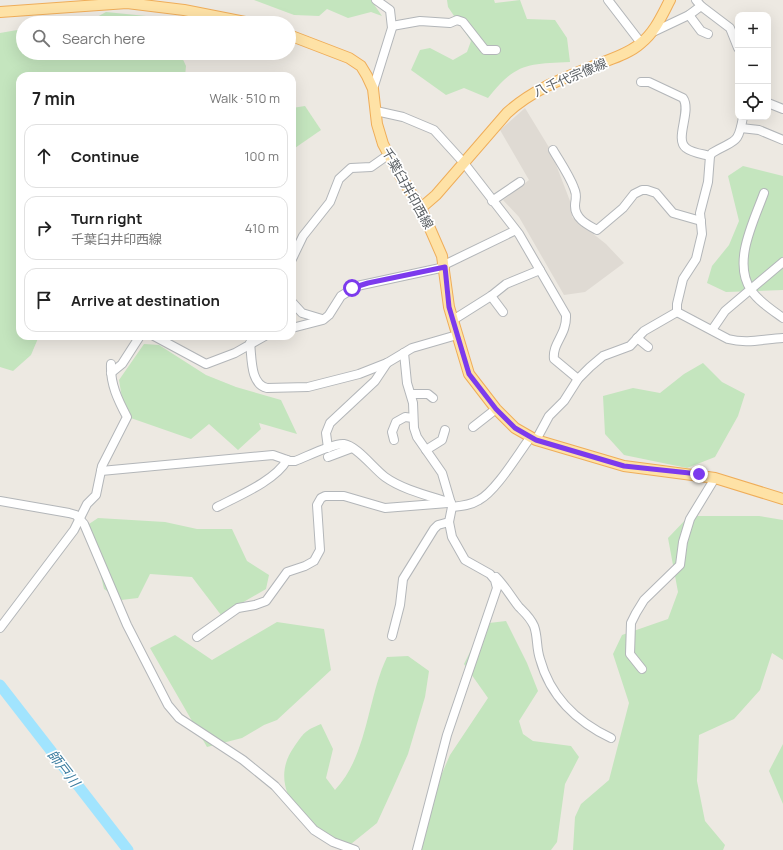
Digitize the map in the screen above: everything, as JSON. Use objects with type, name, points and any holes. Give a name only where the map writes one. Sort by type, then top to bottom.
[{"type":"main road","name":"八千代宗像線","points":[[421,208],[432,199],[507,113],[528,95],[540,88],[625,54],[641,43],[650,33],[670,0]]},
{"type":"main road","points":[[0,12],[127,3],[184,10],[214,16]]},
{"type":"main road","name":"千葉臼井印西線","points":[[296,38],[349,58],[364,71],[373,89],[380,136],[388,155],[421,208],[436,240],[444,266],[449,307],[469,374],[496,409],[515,428],[533,439],[624,466],[715,478],[783,499]]},
{"type":"street","points":[[373,89],[392,26],[390,10],[376,0]]},
{"type":"street","points":[[608,0],[641,43]]},
{"type":"street","points":[[650,33],[689,15],[698,3],[730,28],[735,40]]},
{"type":"street","points":[[689,15],[701,31],[708,34]]},
{"type":"street","points":[[392,26],[420,21],[450,23],[457,20],[463,22],[485,50],[496,50]]},
{"type":"street","points":[[641,82],[649,82],[683,98],[686,107],[682,141],[688,149],[710,156]]},
{"type":"street","points":[[771,104],[783,109]]},
{"type":"street","points":[[376,111],[403,118],[434,130],[464,163],[514,230],[519,234],[566,315],[565,329],[554,349],[554,359],[578,379]]},
{"type":"street","points":[[677,312],[677,304],[683,279],[696,259],[702,234],[700,213],[708,182],[710,156],[712,153],[737,139],[742,120]]},
{"type":"street","points":[[741,128],[759,130],[783,140]]},
{"type":"street","points":[[553,150],[573,186],[577,197],[575,207],[577,213],[583,222],[597,230],[623,208],[634,194],[638,191],[647,190],[656,193],[673,213],[700,222]]},
{"type":"street","points":[[296,251],[303,236],[330,202],[339,178],[352,168],[371,167],[388,155]]},
{"type":"street","points":[[492,201],[520,182]]},
{"type":"street","points":[[764,193],[743,261],[744,273],[750,289],[758,299],[783,318]]},
{"type":"street","points":[[296,327],[323,320],[334,311],[341,296],[357,286],[444,266],[514,230]]},
{"type":"street","points":[[712,330],[725,311],[783,262]]},
{"type":"street","points":[[453,320],[491,296],[506,284],[540,270]]},
{"type":"street","points":[[491,296],[504,312]]},
{"type":"street","points":[[296,306],[308,316],[323,320]]},
{"type":"street","points":[[677,312],[736,341],[751,342],[783,338]]},
{"type":"street","points":[[197,637],[238,608],[266,602],[278,582],[287,572],[304,566],[314,560],[320,550],[317,505],[321,498],[325,496],[344,496],[385,508],[471,504],[481,499],[533,439],[549,416],[564,401],[578,379],[603,356],[625,349],[653,325],[677,312]]},
{"type":"street","points":[[250,343],[257,383],[267,388],[319,385],[359,374],[387,363],[412,348],[457,335]]},
{"type":"street","points":[[637,338],[648,347]]},
{"type":"street","points":[[111,373],[122,364],[137,340]]},
{"type":"street","points":[[161,340],[206,364],[235,353],[256,340]]},
{"type":"street","points":[[404,353],[407,383],[411,394],[413,418],[417,437],[442,473],[451,505],[449,522],[452,537],[465,560],[498,579],[519,607],[528,616],[538,638],[538,655],[544,675],[561,701],[586,723],[611,738]]},
{"type":"street","points":[[328,448],[326,433],[330,423],[375,381],[387,363]]},
{"type":"street","points":[[0,628],[80,520],[87,504],[96,495],[102,466],[127,418],[116,398],[111,373],[111,364]]},
{"type":"street","points":[[411,394],[428,394],[433,398]]},
{"type":"street","points":[[473,427],[496,409]]},
{"type":"street","points":[[394,440],[392,432],[396,422],[405,417],[413,418]]},
{"type":"street","points":[[426,450],[442,440],[446,430]]},
{"type":"street","points":[[101,471],[273,455],[295,461],[341,444],[352,448],[385,477],[451,505]]},
{"type":"street","points":[[328,457],[352,448]]},
{"type":"street","points":[[217,507],[259,485],[284,466],[287,460]]},
{"type":"street","points":[[642,669],[630,654],[631,623],[644,600],[680,565],[683,542],[690,519],[715,478]]},
{"type":"street","points":[[0,501],[76,515],[84,524],[99,556],[127,625],[168,704],[179,718],[243,760],[275,786],[314,830],[333,842],[355,850]]},
{"type":"street","points":[[392,636],[400,606],[403,579],[434,529],[438,525],[449,522]]},
{"type":"street","points":[[417,850],[447,735],[489,610],[496,594],[497,588],[495,580],[490,574]]},
{"type":"shaded area","points":[[525,108],[550,149],[570,201],[572,217],[606,244],[624,263],[585,292],[564,295],[519,217],[503,200],[529,180],[500,130]]},
{"type":"green space","points":[[254,0],[371,0],[382,16],[371,12],[348,18],[327,9],[319,16],[294,15]]},
{"type":"green space","points":[[447,0],[494,0],[495,3],[520,0],[527,19],[555,20],[567,38],[570,62],[533,65],[523,68],[506,78],[488,98],[464,88],[446,95],[411,70],[420,50],[430,48],[453,60],[467,52],[471,41],[448,7]]},
{"type":"green space","points":[[106,12],[146,16],[99,16]]},
{"type":"green space","points":[[16,30],[16,60],[183,60],[186,66],[185,72],[16,72],[16,340],[37,340],[31,355],[13,371],[0,367],[0,33]]},
{"type":"green space","points":[[305,106],[321,130],[296,147],[296,107]]},
{"type":"green space","points":[[743,166],[783,176],[783,290],[726,292],[707,283],[712,266],[729,245],[739,221],[728,176]]},
{"type":"green space","points":[[144,344],[159,345],[206,375],[236,387],[281,400],[297,434],[259,423],[261,429],[238,450],[209,424],[191,439],[125,416],[119,380]]},
{"type":"green space","points":[[703,363],[722,382],[745,394],[738,416],[715,457],[687,468],[624,455],[605,434],[603,396],[633,388],[660,393],[684,374]]},
{"type":"green space","points":[[689,516],[759,516],[783,520],[783,660],[772,653],[760,690],[734,719],[699,735],[697,781],[705,821],[725,845],[723,850],[573,850],[575,817],[581,804],[609,780],[629,703],[613,654],[622,635],[668,619],[678,592],[668,538]]},
{"type":"green space","points":[[98,518],[165,522],[197,529],[232,529],[247,561],[269,575],[266,589],[221,615],[192,577],[150,574],[138,598],[121,600],[104,589],[89,524]]},
{"type":"green space","points":[[506,621],[527,663],[538,691],[519,721],[523,734],[533,741],[571,746],[579,757],[565,784],[557,842],[551,850],[420,850],[430,801],[450,755],[488,698],[464,664],[479,634],[489,623]]},
{"type":"green space","points":[[277,622],[324,629],[331,670],[277,720],[264,725],[242,738],[207,747],[150,648],[175,635],[212,660]]},
{"type":"green space","points":[[408,656],[429,671],[425,697],[408,754],[377,823],[351,844],[330,839],[306,821],[290,798],[285,786],[284,773],[287,760],[302,735],[321,724],[333,749],[326,778],[335,790],[346,776],[361,744],[380,673],[387,657]]},
{"type":"green space","points":[[783,744],[783,804],[769,771]]},
{"type":"waterway","name":"師戸川","points":[[0,685],[128,850]]},
{"type":"route","points":[[352,288],[368,283],[445,267],[449,307],[469,374],[496,409],[522,434],[536,440],[624,466],[699,474]]}]
